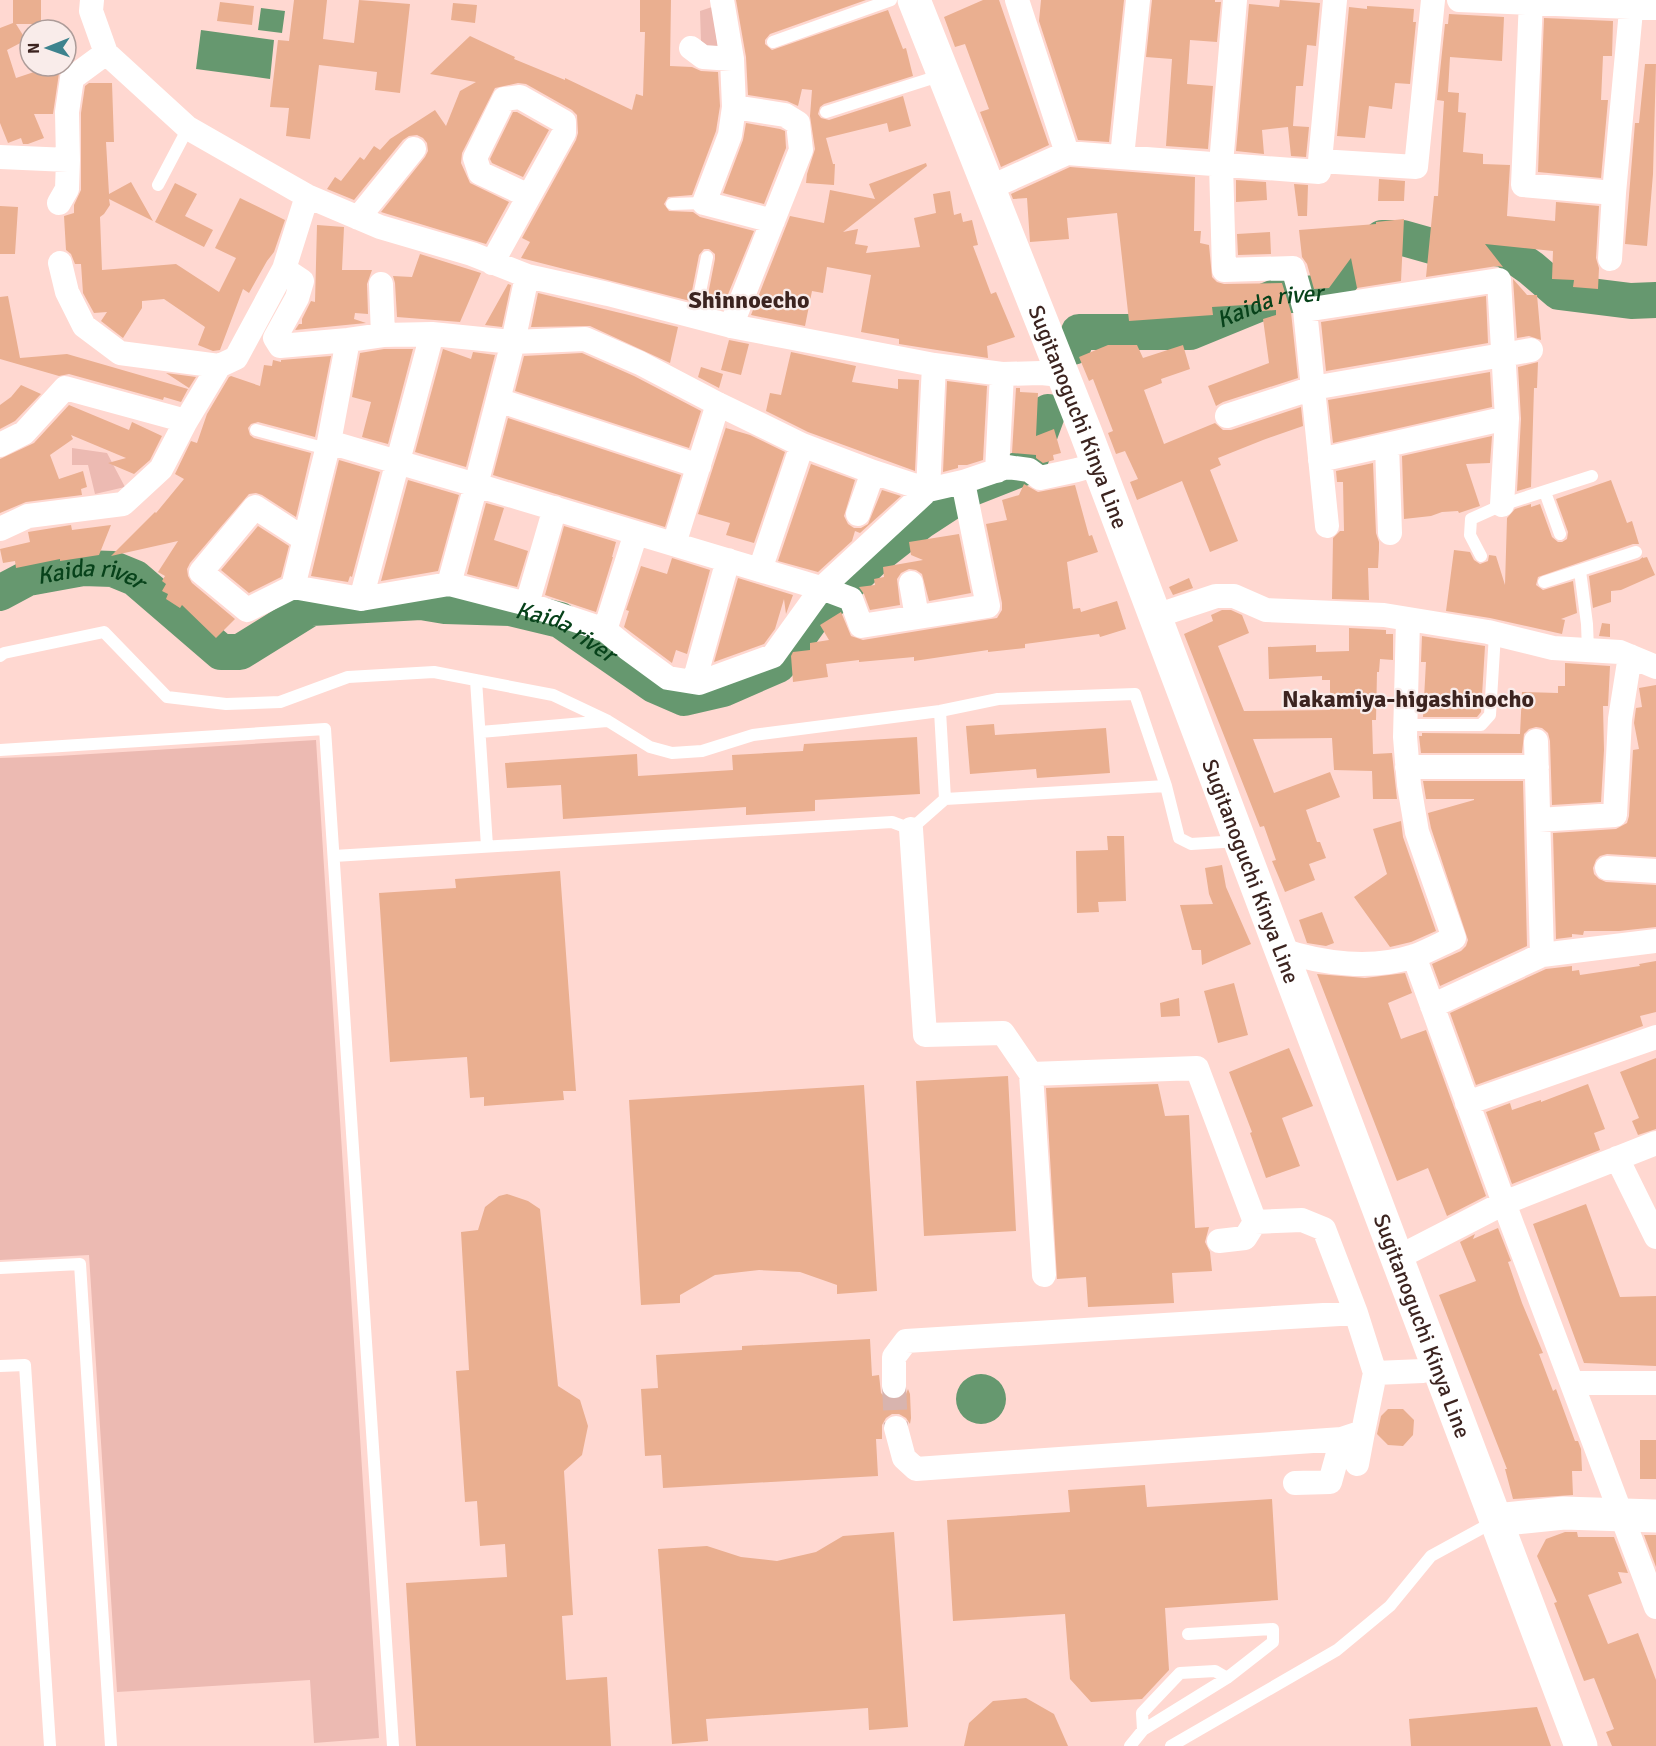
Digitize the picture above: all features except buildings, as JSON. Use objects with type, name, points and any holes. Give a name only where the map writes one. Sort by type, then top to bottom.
[{"type":"main road","name":"Sugitanoguchi Kinya Line","points":[[914,0],[1098,464],[1581,1746]]},
{"type":"main road","points":[[1496,1520],[1564,1513],[1656,1516]]},
{"type":"street","points":[[92,0],[91,10],[106,53],[188,128],[307,196],[380,227],[472,254],[527,276],[732,326],[934,365],[1002,374],[1061,375]]},
{"type":"street","points":[[722,0],[732,59],[734,107],[730,135],[704,203],[773,221]]},
{"type":"street","points":[[1017,0],[1067,153]]},
{"type":"street","points":[[1122,157],[1138,0]]},
{"type":"street","points":[[1235,0],[1221,164],[1224,270],[1293,268],[1302,302],[1327,526]]},
{"type":"street","points":[[989,188],[1067,153],[1319,172],[1335,0]]},
{"type":"street","points":[[1320,161],[1416,167],[1433,0]]},
{"type":"street","points":[[1459,0],[1632,4],[1656,8]]},
{"type":"street","points":[[1531,2],[1523,185],[1614,193]]},
{"type":"street","points":[[1610,259],[1632,4]]},
{"type":"street","points":[[691,48],[703,57],[732,59]]},
{"type":"street","points":[[59,202],[66,189],[67,112],[72,78],[106,53]]},
{"type":"street","points":[[732,326],[801,150],[798,123],[785,115],[734,107]]},
{"type":"street","points":[[358,218],[414,149]]},
{"type":"street","points":[[0,157],[68,160]]},
{"type":"street","points":[[60,263],[67,292],[84,326],[120,353],[219,366],[236,358],[284,269],[307,196]]},
{"type":"street","points":[[492,263],[529,196]]},
{"type":"street","points":[[284,269],[302,281],[297,298],[275,338],[280,346],[383,335],[432,334],[513,342],[585,339],[640,363],[802,445],[928,490],[964,488],[1011,469],[1040,478],[1098,464]]},
{"type":"street","points":[[448,584],[513,342],[527,276]]},
{"type":"street","points":[[1302,302],[1499,280],[1507,418],[1502,505]]},
{"type":"street","points":[[381,284],[383,335]]},
{"type":"street","points":[[361,599],[432,334]]},
{"type":"street","points":[[293,587],[328,445],[348,340]]},
{"type":"street","points":[[1227,416],[1313,388],[1531,350]]},
{"type":"street","points":[[304,539],[255,507],[201,572],[247,610],[293,587],[361,599],[448,584],[527,604],[605,630],[668,678],[699,683],[773,656],[825,589],[928,490],[934,365]]},
{"type":"street","points":[[0,529],[28,516],[123,504],[161,469],[219,366]]},
{"type":"street","points":[[1002,374],[1011,469]]},
{"type":"street","points":[[0,445],[24,433],[65,388],[186,421]]},
{"type":"street","points":[[498,400],[699,466]]},
{"type":"street","points":[[674,544],[718,404]]},
{"type":"street","points":[[1320,460],[1507,418]]},
{"type":"street","points":[[328,445],[398,462],[825,589],[851,599],[861,626],[988,606],[964,488]]},
{"type":"street","points":[[760,570],[802,445]]},
{"type":"street","points":[[1387,445],[1390,533]]},
{"type":"street","points":[[858,514],[873,472]]},
{"type":"street","points":[[527,604],[555,508]]},
{"type":"street","points":[[605,630],[636,533]]},
{"type":"street","points":[[694,682],[728,560]]},
{"type":"street","points":[[911,583],[917,617]]},
{"type":"street","points":[[1156,619],[1171,611],[1216,596],[1234,596],[1266,610],[1384,615],[1495,634],[1553,648],[1620,652],[1656,667]]},
{"type":"street","points":[[1281,950],[1307,958],[1362,965],[1414,956],[1454,938],[1417,832],[1407,767],[1408,620]]},
{"type":"street","points":[[1539,820],[1615,815],[1620,719],[1630,656]]},
{"type":"street","points":[[1536,741],[1542,955]]},
{"type":"street","points":[[1407,767],[1537,767]]},
{"type":"street","points":[[911,829],[925,1035],[1003,1034],[1031,1074],[1044,1275]]},
{"type":"street","points":[[1607,868],[1656,872]]},
{"type":"street","points":[[1432,1006],[1542,955],[1656,941]]},
{"type":"street","points":[[1414,956],[1656,1607]]},
{"type":"street","points":[[1467,1103],[1656,1037]]},
{"type":"street","points":[[1031,1074],[1197,1068],[1255,1222]]},
{"type":"street","points":[[1397,1258],[1504,1203],[1656,1143]]},
{"type":"street","points":[[1617,1158],[1656,1237]]},
{"type":"street","points":[[1255,1222],[1302,1220],[1324,1229],[1356,1313],[1375,1373],[1353,1436],[1330,1482],[1295,1483]]},
{"type":"street","points":[[1218,1240],[1245,1238],[1255,1222]]},
{"type":"street","points":[[894,1386],[894,1357],[906,1341],[1356,1313]]},
{"type":"street","points":[[1375,1373],[1423,1371]]},
{"type":"street","points":[[1572,1383],[1656,1383]]},
{"type":"street","points":[[896,1428],[904,1458],[916,1469],[1353,1436]]},
{"type":"street","points":[[1353,1436],[1357,1464]]},
{"type":"lane","points":[[773,42],[891,0]]},
{"type":"lane","points":[[826,112],[944,75]]},
{"type":"lane","points":[[158,185],[188,128]]},
{"type":"lane","points":[[672,204],[704,203]]},
{"type":"lane","points":[[695,317],[707,257]]},
{"type":"lane","points":[[256,430],[328,445]]},
{"type":"lane","points":[[1481,556],[1470,535],[1471,519],[1502,505],[1592,476]]},
{"type":"lane","points":[[1545,492],[1560,534]]},
{"type":"lane","points":[[1544,582],[1636,552]]},
{"type":"lane","points":[[1580,571],[1588,650]]},
{"type":"lane","points":[[0,656],[4,653],[104,632],[167,697],[226,704],[280,702],[348,677],[434,672],[553,695],[608,721],[650,747],[672,753],[702,751],[753,735],[940,711],[998,699],[1135,694],[1166,786],[1179,838],[1191,844],[1240,841]]},
{"type":"lane","points":[[1406,725],[1480,725],[1490,715],[1495,634]]},
{"type":"lane","points":[[476,680],[486,846]]},
{"type":"lane","points":[[940,711],[945,799]]},
{"type":"lane","points":[[480,732],[608,721]]},
{"type":"lane","points":[[0,750],[325,729],[393,1746]]},
{"type":"lane","points":[[334,856],[892,822],[911,829],[945,799],[1166,786]]},
{"type":"lane","points":[[0,1268],[80,1264],[111,1746]]},
{"type":"lane","points":[[0,1366],[25,1365],[50,1746]]},
{"type":"lane","points":[[1171,1746],[1337,1650],[1390,1606],[1431,1556],[1496,1520]]},
{"type":"lane","points":[[1130,1746],[1143,1730],[1227,1678],[1273,1642],[1273,1629],[1188,1634]]},
{"type":"lane","points":[[1143,1730],[1142,1713],[1180,1673],[1215,1671],[1227,1678]]},
{"type":"shaded area","points":[[712,7],[719,54],[701,42],[700,11]]},
{"type":"shaded area","points":[[261,8],[285,11],[282,33],[258,30]]},
{"type":"shaded area","points":[[201,30],[274,40],[270,79],[196,69]]},
{"type":"shaded area","points":[[72,448],[107,453],[125,487],[95,494],[88,465],[72,465]]},
{"type":"shaded area","points":[[316,740],[379,1738],[314,1743],[310,1680],[117,1692],[89,1255],[0,1260],[0,758]]},
{"type":"shaded area","points":[[981,1374],[999,1381],[1006,1399],[999,1417],[981,1424],[963,1417],[956,1399],[963,1381]]},
{"type":"waterway","name":"Kaida river","points":[[1073,347],[1079,332],[1190,332],[1278,296],[1330,292],[1365,252],[1382,238],[1403,238],[1449,251],[1477,246],[1504,249],[1559,292],[1631,301],[1656,300]]},
{"type":"waterway","name":"Kaida river","points":[[0,593],[28,578],[83,568],[113,569],[135,578],[221,652],[240,652],[311,608],[421,602],[445,606],[510,608],[560,620],[654,685],[684,698],[723,689],[778,665],[812,618],[874,558],[920,522],[972,488],[1028,466],[1048,412]]},
{"type":"tunnel","points":[[894,1386],[896,1428]]},
{"type":"district","name":"Shinnoecho","points":[[749,300]]},
{"type":"district","name":"Nakamiya-higashinocho","points":[[1408,699]]}]
